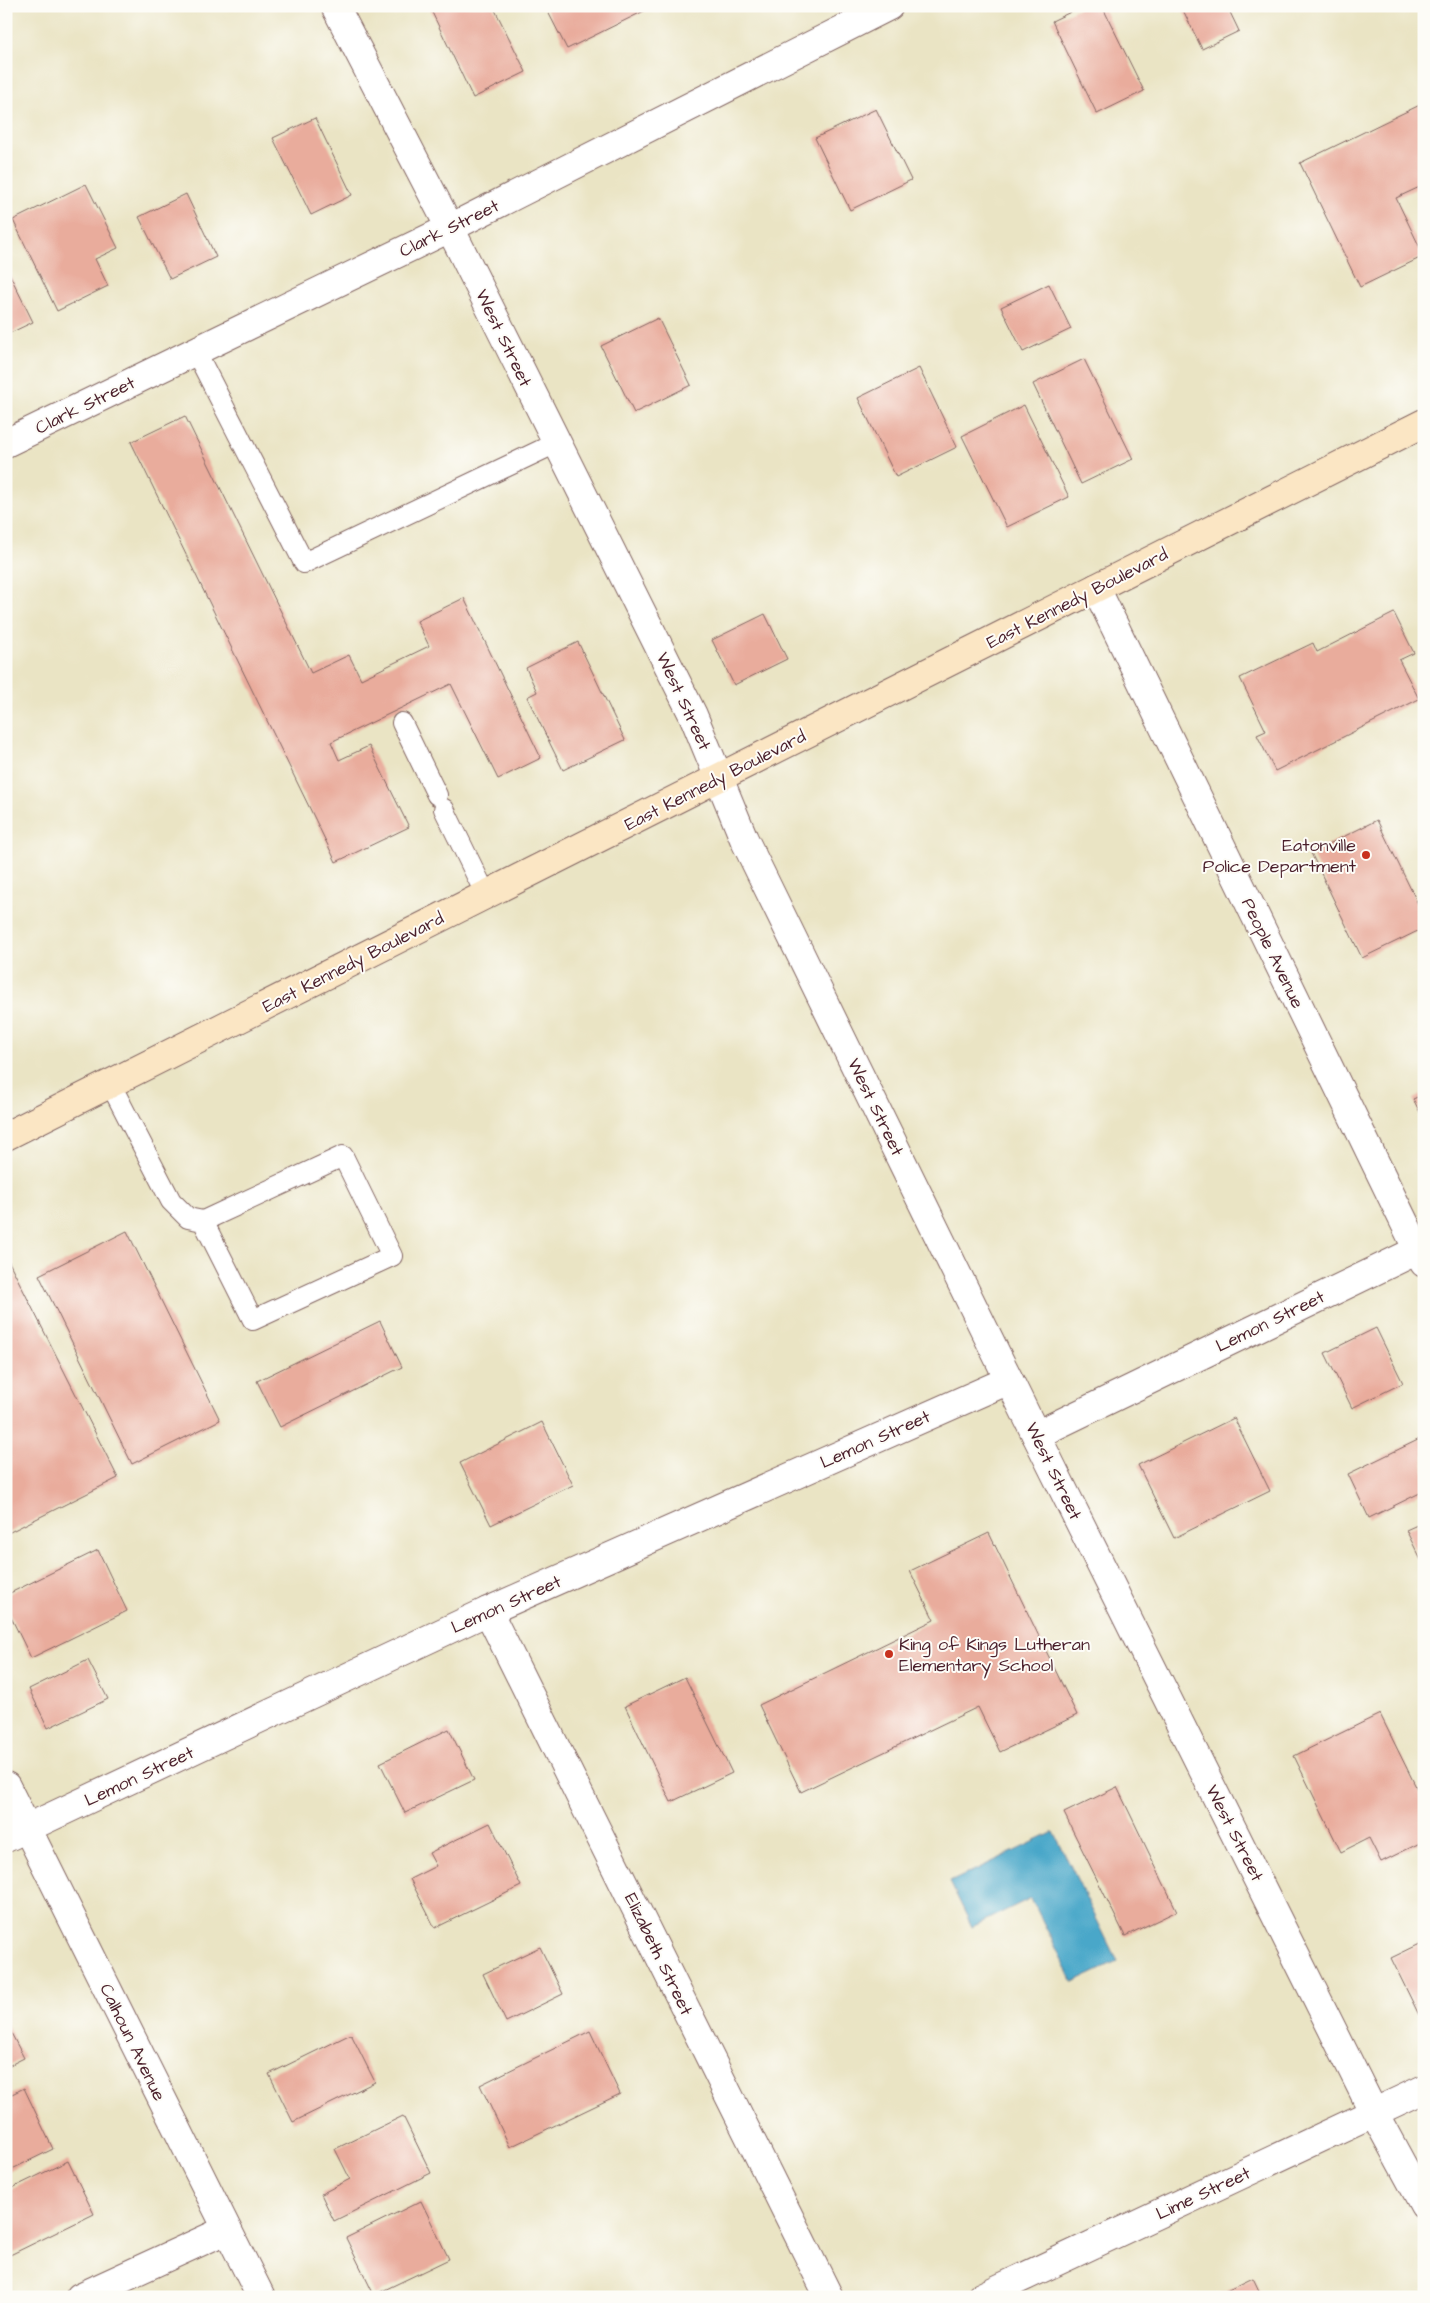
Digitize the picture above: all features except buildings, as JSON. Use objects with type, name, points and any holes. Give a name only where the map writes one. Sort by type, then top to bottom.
[{"type":"main road","name":"East Kennedy Boulevard","points":[[6,1136],[1424,423]]},
{"type":"street","name":"West Street","points":[[335,6],[450,228],[693,715],[744,839],[1009,1380],[1374,2113],[1424,2205]]},
{"type":"street","name":"Clark Street","points":[[6,443],[450,228],[889,6]]},
{"type":"street","name":"People Avenue","points":[[1096,588],[1422,1253]]},
{"type":"street","name":"Lemon Street","points":[[1036,1434],[1422,1253]]},
{"type":"street","name":"Lemon Street","points":[[17,1834],[488,1611],[1009,1380]]},
{"type":"street","name":"Elizabeth Street","points":[[488,1611],[829,2297]]},
{"type":"street","name":"Calhoun Avenue","points":[[6,1786],[17,1834],[261,2297]]},
{"type":"street","name":"Lime Street","points":[[981,2297],[1424,2089]]},
{"type":"street","points":[[80,2297],[226,2230]]},
{"type":"lane","points":[[196,352],[304,563],[556,443]]},
{"type":"lane","points":[[402,723],[486,895]]},
{"type":"lane","points":[[110,1084],[171,1201],[188,1218],[204,1221],[343,1156],[392,1256],[253,1320],[204,1221]]},
{"type":"water","points":[[1054,1832],[1117,1961],[1073,1982],[1031,1898],[972,1927],[950,1882]]},
{"type":"place","name":"Eatonville Police Department","points":[[1366,855]]},
{"type":"place","name":"King of Kings Lutheran Elementary School","points":[[889,1654]]}]
